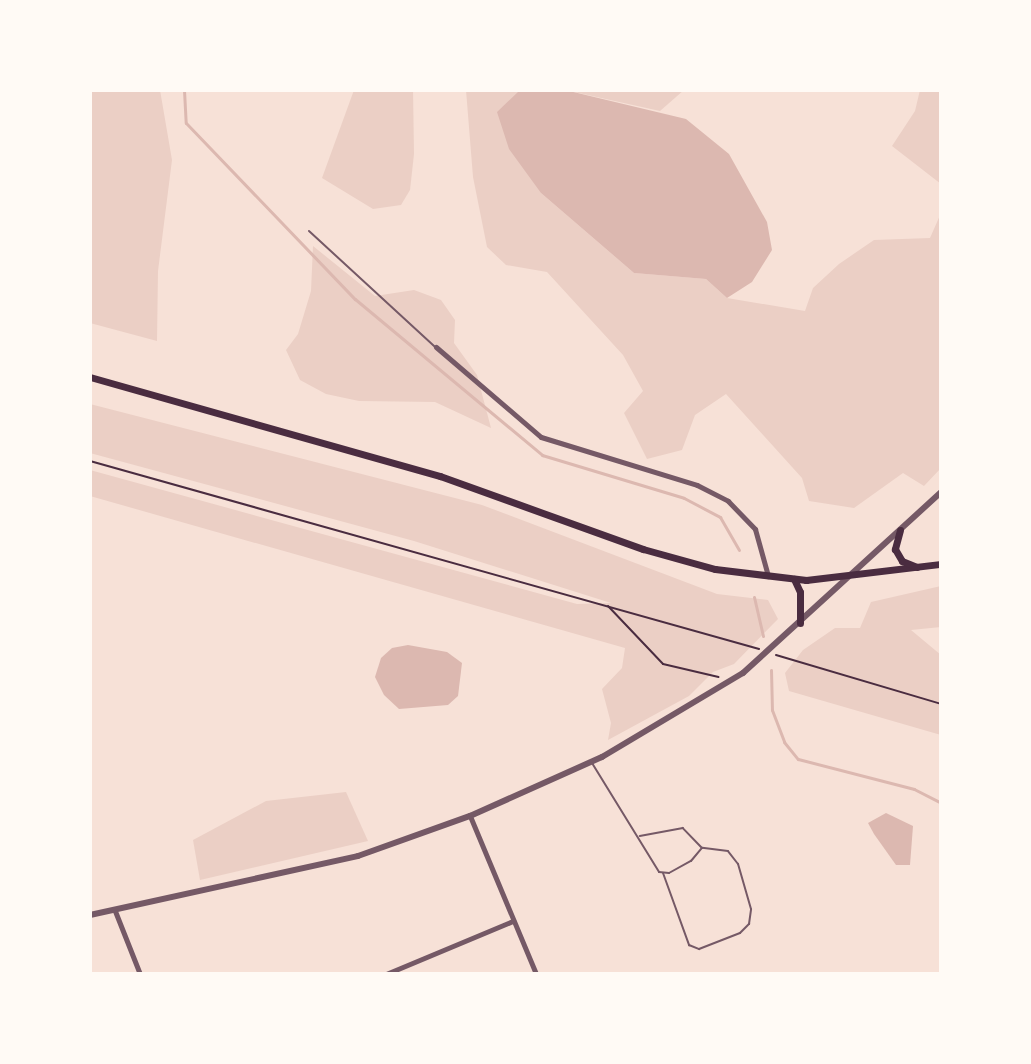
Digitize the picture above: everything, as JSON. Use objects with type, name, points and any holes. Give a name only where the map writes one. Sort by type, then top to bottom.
[{"type":"main road","points":[[90,377],[490,492],[686,562],[794,579],[847,578],[941,564]]},
{"type":"main road","points":[[900,530],[895,549],[902,561],[919,568]]},
{"type":"main road","points":[[794,579],[802,608],[800,623]]},
{"type":"street","points":[[436,347],[541,437],[697,485],[728,501],[755,529],[768,577]]},
{"type":"street","points":[[90,915],[329,864],[470,816],[591,762],[731,682],[800,623],[941,492]]},
{"type":"street","points":[[470,816],[536,974]]},
{"type":"street","points":[[115,911],[140,974]]},
{"type":"street","points":[[386,974],[513,921]]},
{"type":"lane","points":[[309,231],[436,347]]},
{"type":"lane","points":[[591,762],[662,872],[689,945],[699,949],[740,933],[751,909],[738,864],[728,851],[702,848],[683,828],[640,836]]},
{"type":"lane","points":[[662,872],[691,861],[702,848]]},
{"type":"path","points":[[90,461],[606,603],[747,646]]},
{"type":"path","points":[[606,603],[663,664],[731,682]]},
{"type":"path","points":[[786,657],[941,704]]},
{"type":"shaded area","points":[[90,90],[160,90],[172,160],[158,271],[157,341],[90,323]]},
{"type":"shaded area","points":[[354,90],[413,90],[414,154],[410,190],[401,205],[373,209],[322,178]]},
{"type":"shaded area","points":[[466,90],[538,90],[518,92],[541,193],[634,273],[706,279],[727,298],[805,311],[813,288],[839,264],[874,240],[930,238],[941,213],[941,468],[924,486],[903,473],[854,508],[809,501],[802,478],[726,394],[695,415],[682,450],[647,459],[624,413],[643,391],[623,355],[547,272],[506,265],[487,247],[473,177]]},
{"type":"shaded area","points":[[565,90],[684,90],[660,111]]},
{"type":"shaded area","points":[[565,90],[686,119],[729,154],[767,222],[772,250],[752,282],[727,298],[706,279],[634,273],[541,193],[509,149],[497,112],[518,92]]},
{"type":"shaded area","points":[[920,90],[941,90],[941,184],[892,146],[915,111]]},
{"type":"shaded area","points":[[313,246],[375,296],[414,290],[441,300],[455,320],[454,343],[477,375],[491,428],[435,402],[359,401],[326,394],[300,380],[286,350],[298,334],[311,291]]},
{"type":"shaded area","points":[[90,404],[482,505],[717,594],[768,600],[778,619],[734,664],[713,672],[689,696],[608,740],[611,723],[602,689],[622,668],[625,648],[90,496],[90,470],[577,604],[611,603],[414,541],[90,453]]},
{"type":"shaded area","points":[[941,586],[941,627],[911,630],[941,655],[941,735],[789,691],[785,673],[803,650],[835,628],[860,628],[871,602]]},
{"type":"shaded area","points":[[408,645],[447,652],[462,663],[458,696],[448,705],[399,709],[384,695],[375,677],[381,658],[392,648]]},
{"type":"shaded area","points":[[346,792],[368,841],[200,880],[193,840],[266,801]]},
{"type":"shaded area","points":[[886,813],[913,826],[910,865],[896,865],[868,823]]},
{"type":"waterway","points":[[184,90],[186,123],[355,299],[542,455],[684,498],[720,517],[739,550]]},
{"type":"waterway","points":[[754,597],[763,636]]},
{"type":"waterway","points":[[771,670],[772,710],[784,742],[798,759],[914,789],[941,803]]}]
